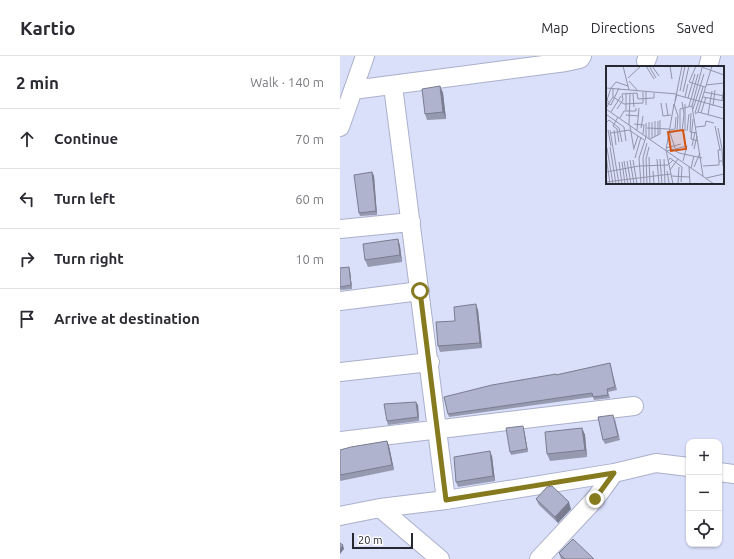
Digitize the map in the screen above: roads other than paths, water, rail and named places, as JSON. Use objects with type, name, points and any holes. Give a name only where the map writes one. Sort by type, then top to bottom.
[{"type":"street","points":[[342,116],[365,56]]},
{"type":"street","points":[[353,90],[393,86],[566,62],[580,59],[582,56]]},
{"type":"street","points":[[708,66],[711,56]]},
{"type":"street","points":[[393,86],[430,362],[446,500]]},
{"type":"street","points":[[340,229],[411,222]]},
{"type":"street","points":[[340,301],[420,291]]},
{"type":"street","points":[[340,372],[430,362]]},
{"type":"street","points":[[340,441],[634,406]]},
{"type":"street","points":[[340,516],[380,508],[446,500],[614,473],[656,463],[686,467]]},
{"type":"street","points":[[722,472],[734,474]]},
{"type":"street","points":[[539,559],[595,499],[614,473]]},
{"type":"street","points":[[380,508],[440,559]]}]
